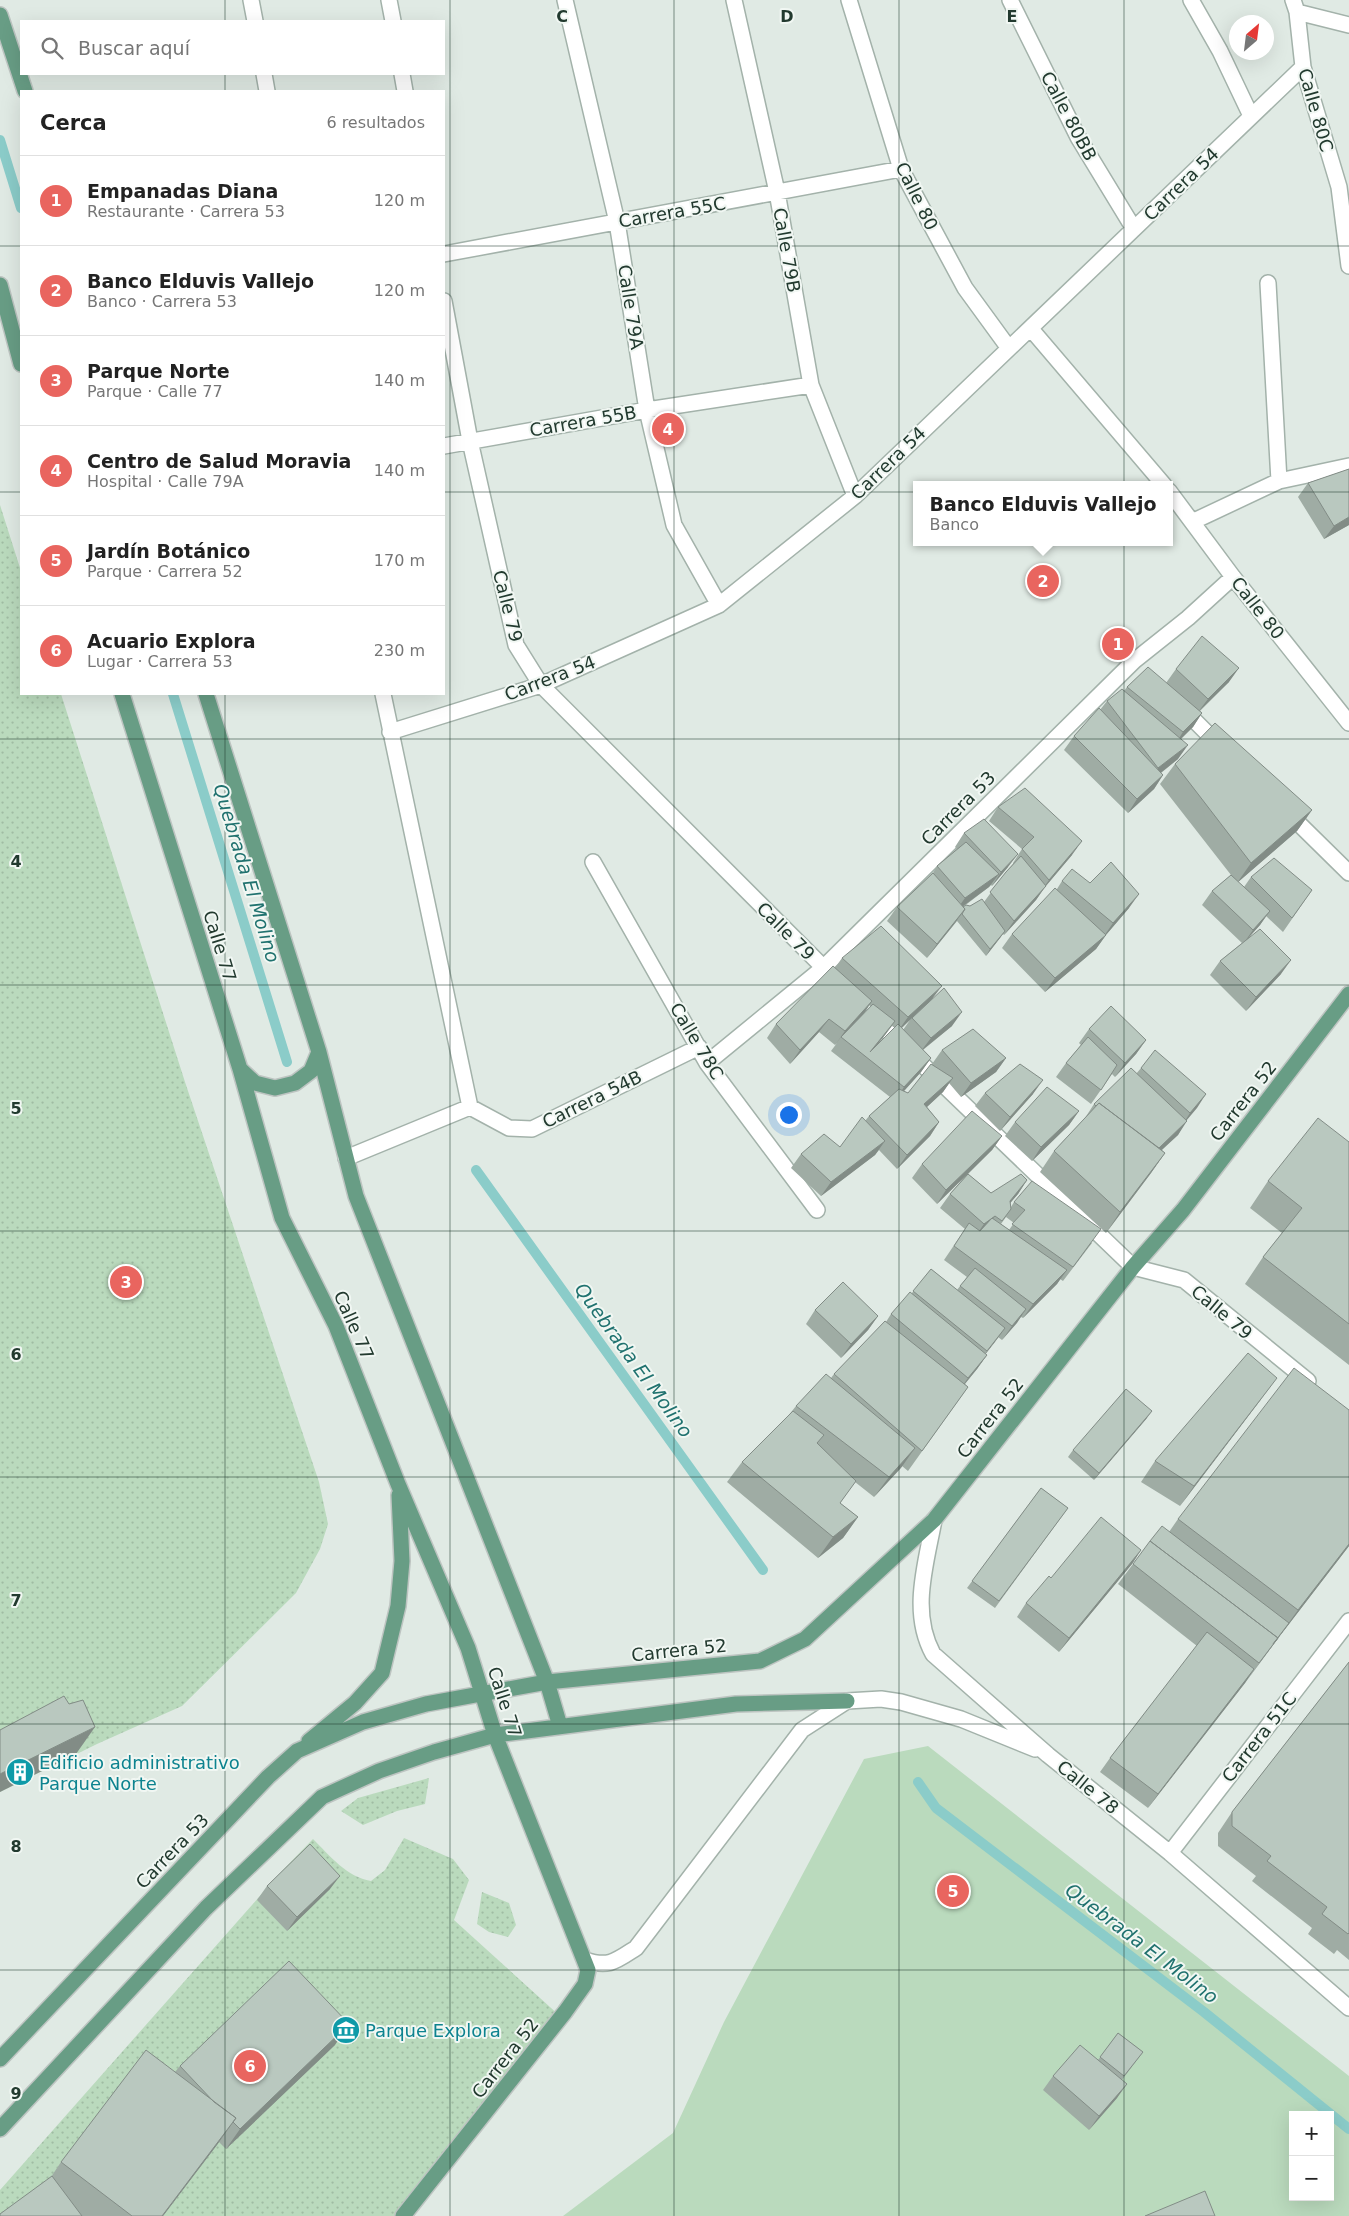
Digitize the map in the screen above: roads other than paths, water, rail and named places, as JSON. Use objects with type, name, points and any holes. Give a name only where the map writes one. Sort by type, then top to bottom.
[{"type":"main road","points":[[0,16],[25,90]]},
{"type":"main road","points":[[0,285],[20,360]]},
{"type":"main road","name":"Calle 77","points":[[122,695],[240,1069],[282,1218],[336,1326],[398,1484],[468,1648],[495,1735],[585,1960]]},
{"type":"main road","points":[[206,695],[318,1052],[356,1196],[547,1682],[560,1726]]},
{"type":"main road","name":"Carrera 52","points":[[547,1682],[760,1661],[805,1639],[934,1520],[1133,1267],[1183,1210],[1349,994]]},
{"type":"main road","points":[[240,1069],[255,1083],[275,1088],[295,1083],[311,1071],[318,1052]]},
{"type":"main road","points":[[297,1751],[355,1703],[382,1673],[398,1606],[402,1560],[398,1484]]},
{"type":"main road","name":"Carrera 53","points":[[0,2058],[268,1777],[297,1751],[363,1722],[426,1704],[547,1682]]},
{"type":"main road","points":[[0,2129],[206,1908],[322,1797],[379,1770],[495,1735],[736,1704],[847,1701]]},
{"type":"main road","name":"Carrera 52","points":[[403,2216],[585,1984],[588,1977],[585,1960]]},
{"type":"street","points":[[251,0],[255,20]]},
{"type":"street","points":[[389,0],[393,20]]},
{"type":"street","name":"Calle 79A","points":[[565,0],[617,222],[647,410],[674,525],[719,605]]},
{"type":"street","name":"Calle 79B","points":[[734,0],[777,192],[811,385],[855,496]]},
{"type":"street","name":"Calle 80","points":[[849,0],[901,170],[965,288],[1008,347]]},
{"type":"street","name":"Calle 80BB","points":[[1010,0],[1078,137],[1134,229]]},
{"type":"street","points":[[1191,0],[1220,51],[1251,116]]},
{"type":"street","points":[[1295,6],[1349,25]]},
{"type":"street","name":"Calle 80C","points":[[1295,6],[1303,67],[1344,189],[1349,266]]},
{"type":"street","name":"Carrera 54","points":[[390,732],[541,685],[719,605],[855,496],[1008,347],[1031,329],[1303,67]]},
{"type":"street","points":[[264,75],[267,90]]},
{"type":"street","points":[[402,75],[405,90]]},
{"type":"street","name":"Carrera 55C","points":[[445,254],[901,170]]},
{"type":"street","points":[[1268,284],[1279,481]]},
{"type":"street","name":"Calle 79","points":[[445,306],[470,441],[516,645],[541,685],[851,995]]},
{"type":"street","points":[[1031,329],[1161,481]]},
{"type":"street","name":"Carrera 55B","points":[[445,446],[647,410],[811,385]]},
{"type":"street","points":[[1194,521],[1279,481],[1349,466]]},
{"type":"street","name":"Calle 80","points":[[1173,496],[1194,521],[1233,577],[1349,723]]},
{"type":"street","name":"Carrera 53","points":[[707,1063],[823,968],[1134,661],[1188,618],[1233,577]]},
{"type":"street","points":[[1134,661],[1148,674]]},
{"type":"street","points":[[346,1158],[470,1106],[382,695]]},
{"type":"street","points":[[1169,695],[1231,757]]},
{"type":"street","points":[[1273,798],[1349,873]]},
{"type":"street","name":"Calle 78C","points":[[593,862],[707,1063],[818,1210]]},
{"type":"street","name":"Calle 79","points":[[865,1009],[1133,1267],[1184,1280],[1318,1388]]},
{"type":"street","name":"Carrera 54B","points":[[470,1106],[509,1128],[532,1128],[699,1048]]},
{"type":"street","name":"Calle 78","points":[[934,1520],[920,1595],[926,1641],[940,1661],[1048,1755],[1170,1852],[1349,2008]]},
{"type":"street","name":"Carrera 51C","points":[[1170,1852],[1349,1621]]},
{"type":"street","points":[[585,1960],[599,1965],[614,1963],[636,1948],[802,1730],[847,1701],[881,1699],[901,1702],[961,1719],[1048,1755]]},
{"type":"waterway","name":"Quebrada El Molino","points":[[0,140],[20,205]]},
{"type":"waterway","name":"Quebrada El Molino","points":[[173,695],[287,1062]]},
{"type":"waterway","name":"Quebrada El Molino","points":[[476,1170],[763,1570]]},
{"type":"waterway","name":"Quebrada El Molino","points":[[918,1782],[936,1808],[1204,2012],[1349,2129]]},
{"type":"place","name":"Centro de Salud Moravia","points":[[668,429]]},
{"type":"place","name":"Banco Elduvis Vallejo","points":[[1043,581]]},
{"type":"place","name":"Empanadas Diana","points":[[1118,644]]},
{"type":"place","name":"Parque Norte","points":[[126,1282]]},
{"type":"place","name":"Edificio administrativo Parque Norte","points":[[20,1772]]},
{"type":"place","name":"Jardín Botánico","points":[[953,1891]]},
{"type":"place","name":"Parque Explora","points":[[346,2030]]},
{"type":"place","name":"Acuario Explora","points":[[250,2066]]}]
